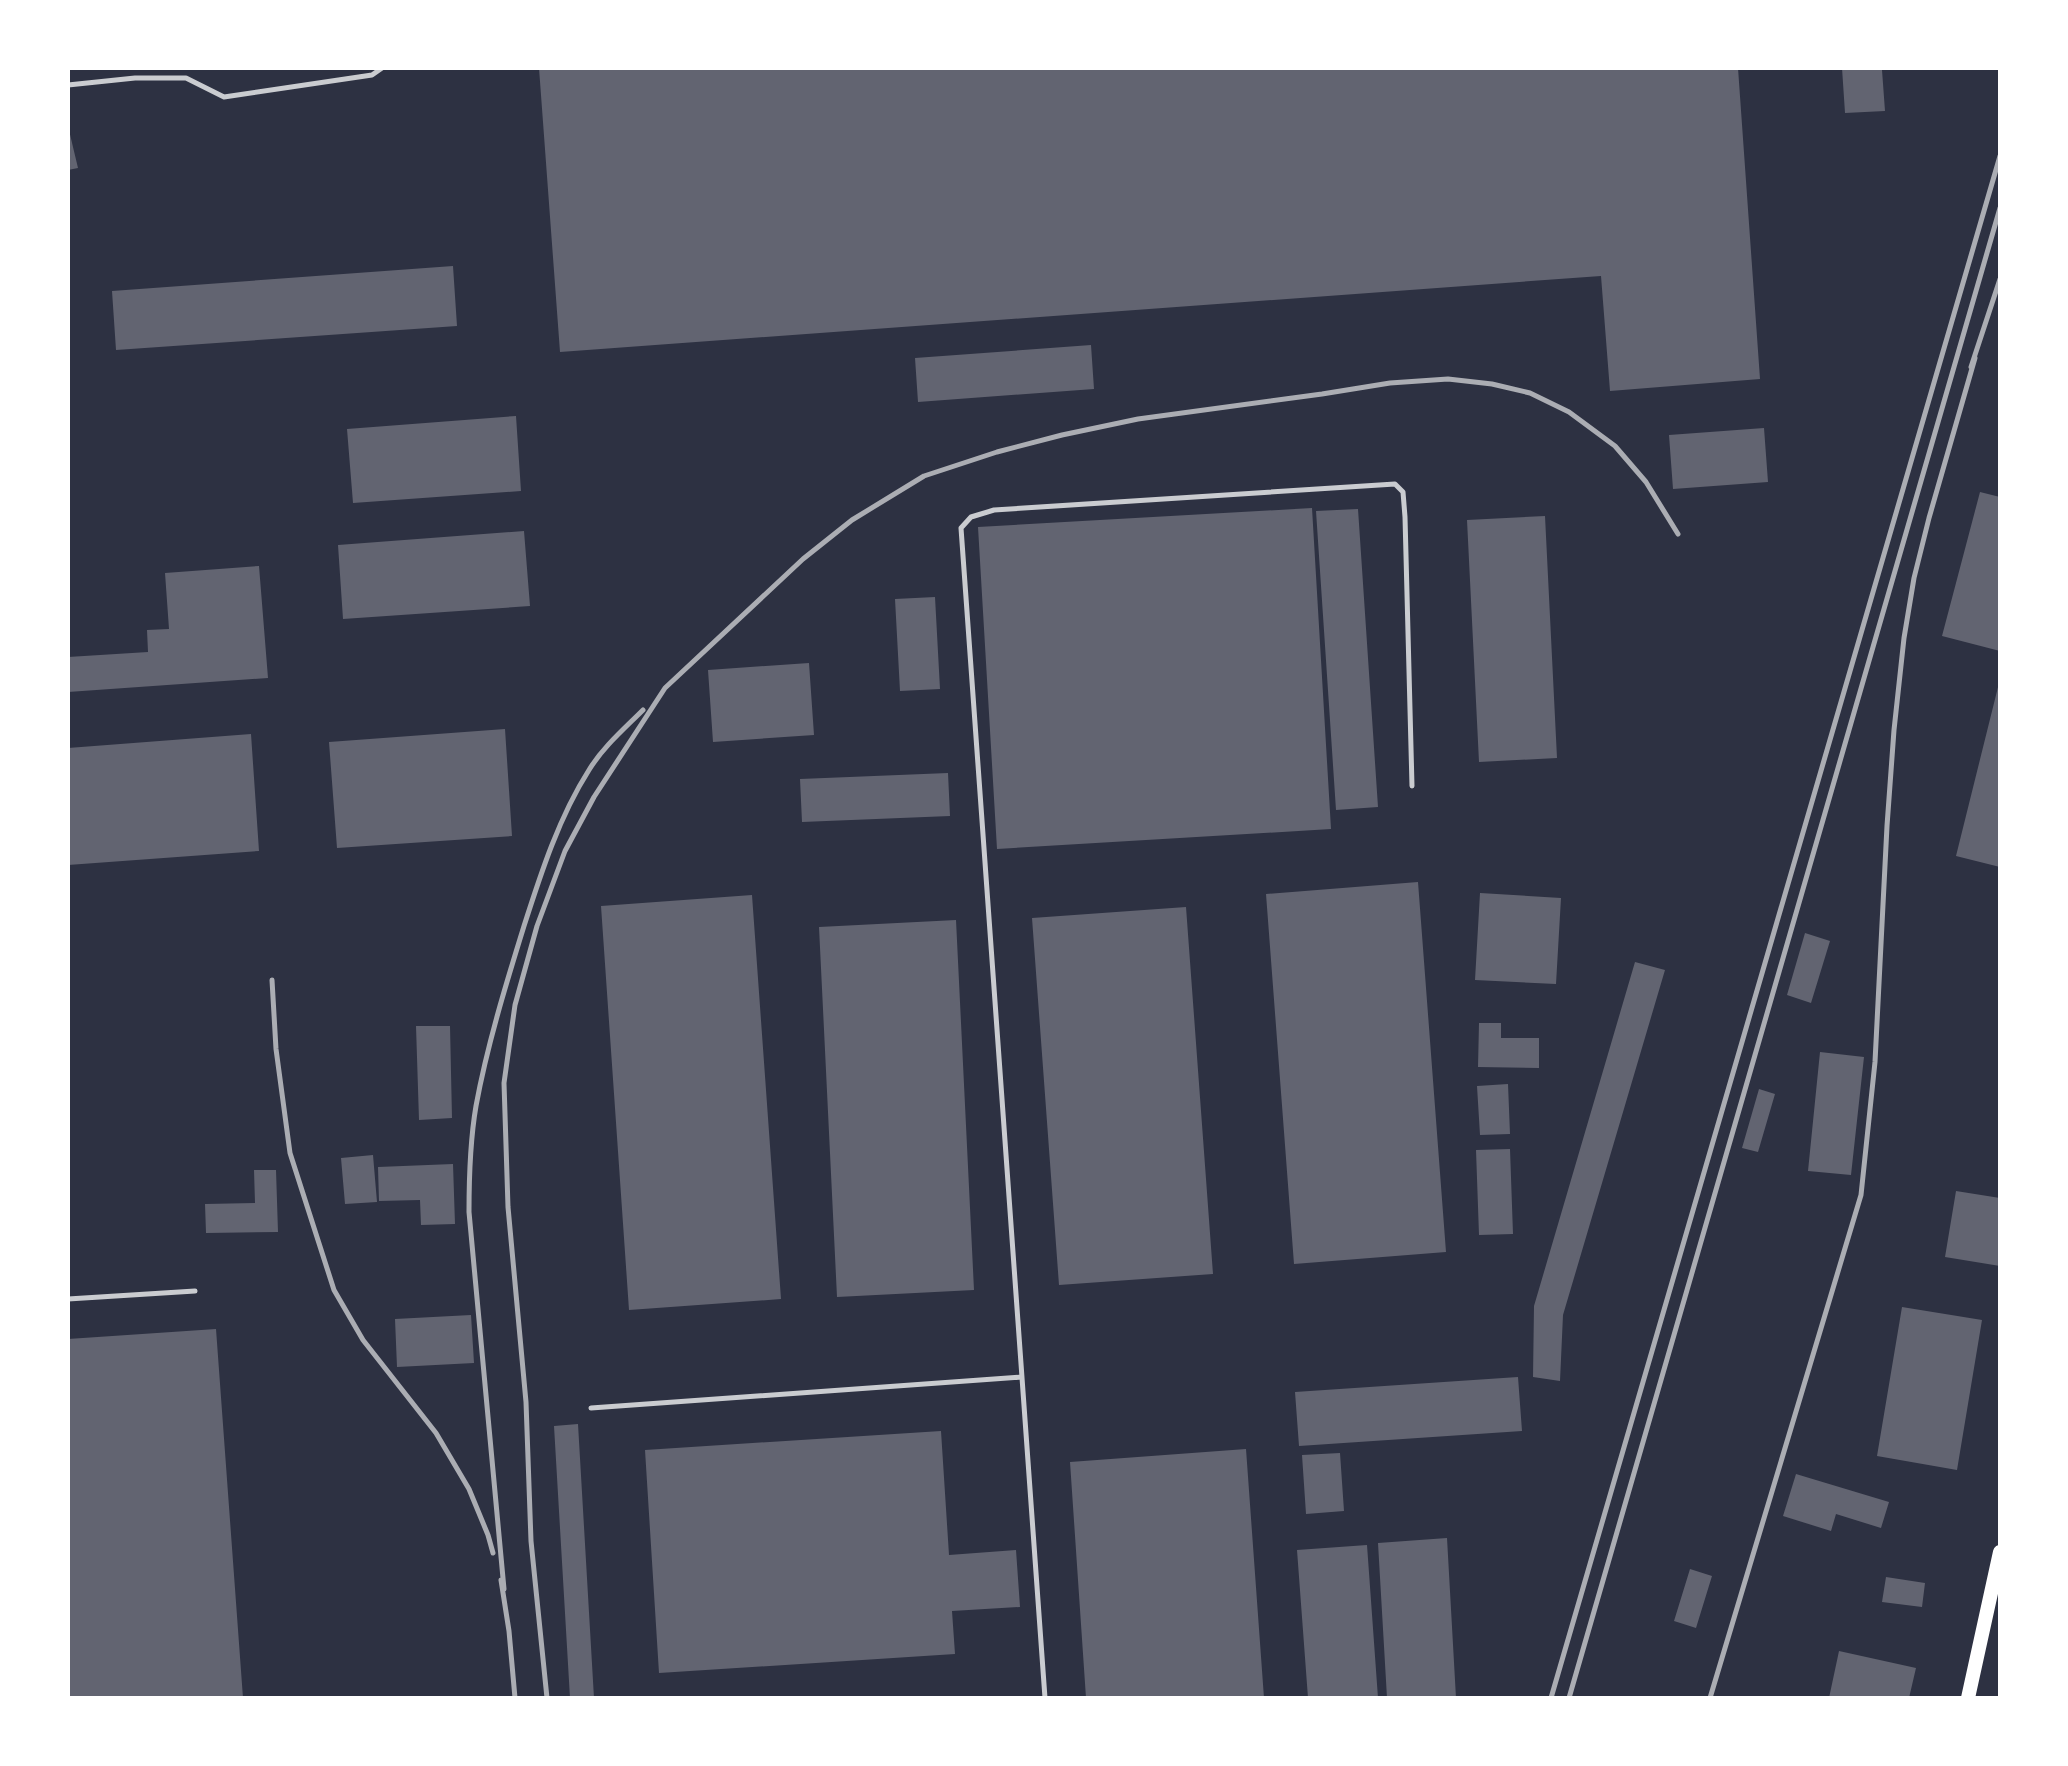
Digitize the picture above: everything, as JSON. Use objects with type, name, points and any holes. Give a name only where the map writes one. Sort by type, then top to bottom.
[{"type":"main road","points":[[1968,1698],[2000,1552]]},
{"type":"lane","points":[[68,85],[135,78],[186,78],[224,97],[372,75],[382,68]]},
{"type":"lane","points":[[1045,1698],[961,528],[971,517],[994,510],[1395,484],[1403,492],[1405,517],[1412,786]]},
{"type":"lane","points":[[68,1299],[195,1291]]},
{"type":"lane","points":[[591,1408],[1022,1377]]},
{"type":"building","points":[[539,68],[1738,68],[1760,379],[1610,391],[1601,276],[560,352]]},
{"type":"building","points":[[1842,68],[1882,70],[1885,111],[1845,113]]},
{"type":"building","points":[[68,126],[78,168],[68,170]]},
{"type":"building","points":[[453,266],[457,326],[116,350],[112,291]]},
{"type":"building","points":[[1091,345],[1094,389],[918,402],[915,358]]},
{"type":"building","points":[[516,416],[521,491],[353,503],[347,429]]},
{"type":"building","points":[[1764,428],[1768,482],[1673,489],[1669,435]]},
{"type":"building","points":[[1980,492],[2000,497],[2000,651],[1942,636]]},
{"type":"building","points":[[1312,508],[1331,829],[997,849],[978,527]]},
{"type":"building","points":[[1358,509],[1378,807],[1336,810],[1316,511]]},
{"type":"building","points":[[1545,516],[1557,758],[1479,762],[1467,520]]},
{"type":"building","points":[[524,531],[530,606],[343,619],[338,545]]},
{"type":"building","points":[[259,566],[268,678],[68,692],[68,657],[148,652],[147,630],[169,629],[165,573]]},
{"type":"building","points":[[935,597],[940,689],[900,691],[895,599]]},
{"type":"building","points":[[809,663],[814,735],[713,742],[708,670]]},
{"type":"building","points":[[2000,683],[2000,867],[1956,856]]},
{"type":"building","points":[[505,729],[512,836],[337,848],[329,742]]},
{"type":"building","points":[[251,734],[259,851],[68,865],[68,748]]},
{"type":"building","points":[[948,773],[950,816],[802,822],[800,779]]},
{"type":"building","points":[[1418,882],[1446,1252],[1294,1264],[1266,894]]},
{"type":"building","points":[[1480,893],[1561,898],[1556,984],[1475,980]]},
{"type":"building","points":[[752,895],[781,1299],[629,1310],[601,906]]},
{"type":"building","points":[[1186,907],[1213,1274],[1059,1285],[1032,918]]},
{"type":"building","points":[[956,920],[974,1290],[837,1297],[819,927]]},
{"type":"building","points":[[1805,933],[1830,941],[1811,1003],[1787,995]]},
{"type":"building","points":[[1635,962],[1665,970],[1563,1315],[1560,1381],[1533,1377],[1534,1306]]},
{"type":"building","points":[[1479,1023],[1501,1023],[1501,1038],[1539,1038],[1539,1068],[1478,1067]]},
{"type":"building","points":[[416,1026],[450,1026],[452,1118],[419,1120]]},
{"type":"building","points":[[1820,1052],[1864,1057],[1851,1175],[1808,1171]]},
{"type":"building","points":[[1508,1084],[1510,1134],[1480,1135],[1477,1086]]},
{"type":"building","points":[[1759,1089],[1775,1094],[1758,1152],[1742,1148]]},
{"type":"building","points":[[1510,1149],[1513,1234],[1479,1235],[1476,1150]]},
{"type":"building","points":[[373,1155],[377,1202],[345,1204],[341,1158]]},
{"type":"building","points":[[453,1164],[455,1224],[421,1225],[420,1200],[379,1201],[378,1167]]},
{"type":"building","points":[[254,1170],[276,1170],[278,1232],[206,1233],[205,1204],[255,1203]]},
{"type":"building","points":[[1956,1191],[2000,1198],[2000,1266],[1945,1257]]},
{"type":"building","points":[[1902,1307],[1982,1320],[1957,1470],[1877,1456]]},
{"type":"building","points":[[471,1315],[474,1363],[397,1367],[395,1319]]},
{"type":"building","points":[[216,1329],[243,1698],[68,1698],[68,1339]]},
{"type":"building","points":[[1518,1377],[1522,1431],[1299,1446],[1295,1392]]},
{"type":"building","points":[[578,1424],[594,1698],[570,1698],[554,1426]]},
{"type":"building","points":[[941,1431],[949,1555],[1016,1550],[1020,1607],[952,1611],[955,1654],[659,1673],[645,1450]]},
{"type":"building","points":[[1246,1449],[1264,1698],[1086,1698],[1070,1462]]},
{"type":"building","points":[[1340,1453],[1344,1511],[1306,1514],[1302,1455]]},
{"type":"building","points":[[1796,1474],[1889,1502],[1881,1528],[1836,1514],[1831,1531],[1783,1516]]},
{"type":"building","points":[[1447,1538],[1456,1698],[1387,1698],[1378,1543]]},
{"type":"building","points":[[1367,1545],[1378,1698],[1308,1698],[1297,1550]]},
{"type":"building","points":[[1690,1569],[1712,1576],[1696,1628],[1674,1621]]},
{"type":"building","points":[[1886,1577],[1925,1583],[1922,1607],[1882,1602]]},
{"type":"building","points":[[1839,1651],[1916,1668],[1909,1698],[1829,1698]]},
{"type":"railway","points":[[1551,1698],[2000,156]]},
{"type":"railway","points":[[1569,1698],[2000,208]]},
{"type":"railway","points":[[1971,367],[2000,279]]},
{"type":"railway","points":[[1710,1698],[1861,1195],[1875,1062],[1887,826],[1904,638],[1914,578],[1929,518],[1975,358]]},
{"type":"railway","points":[[547,1698],[531,1541],[526,1402],[508,1207],[504,1083],[515,1005],[537,926],[565,851],[594,797],[665,688],[803,559],[852,520],[924,476],[997,452],[1138,419],[1390,383],[1448,379],[1492,384],[1530,393],[1569,412],[1615,446],[1646,482],[1678,534]]},
{"type":"railway","points":[[504,1589],[469,1212],[470,1159],[476,1106],[510,970],[560,826],[578,788],[595,762],[614,738],[643,710]]},
{"type":"railway","points":[[272,980],[276,1049],[290,1153],[334,1290],[363,1340],[436,1433],[469,1489],[493,1553]]},
{"type":"railway","points":[[501,1580],[515,1698]]}]
